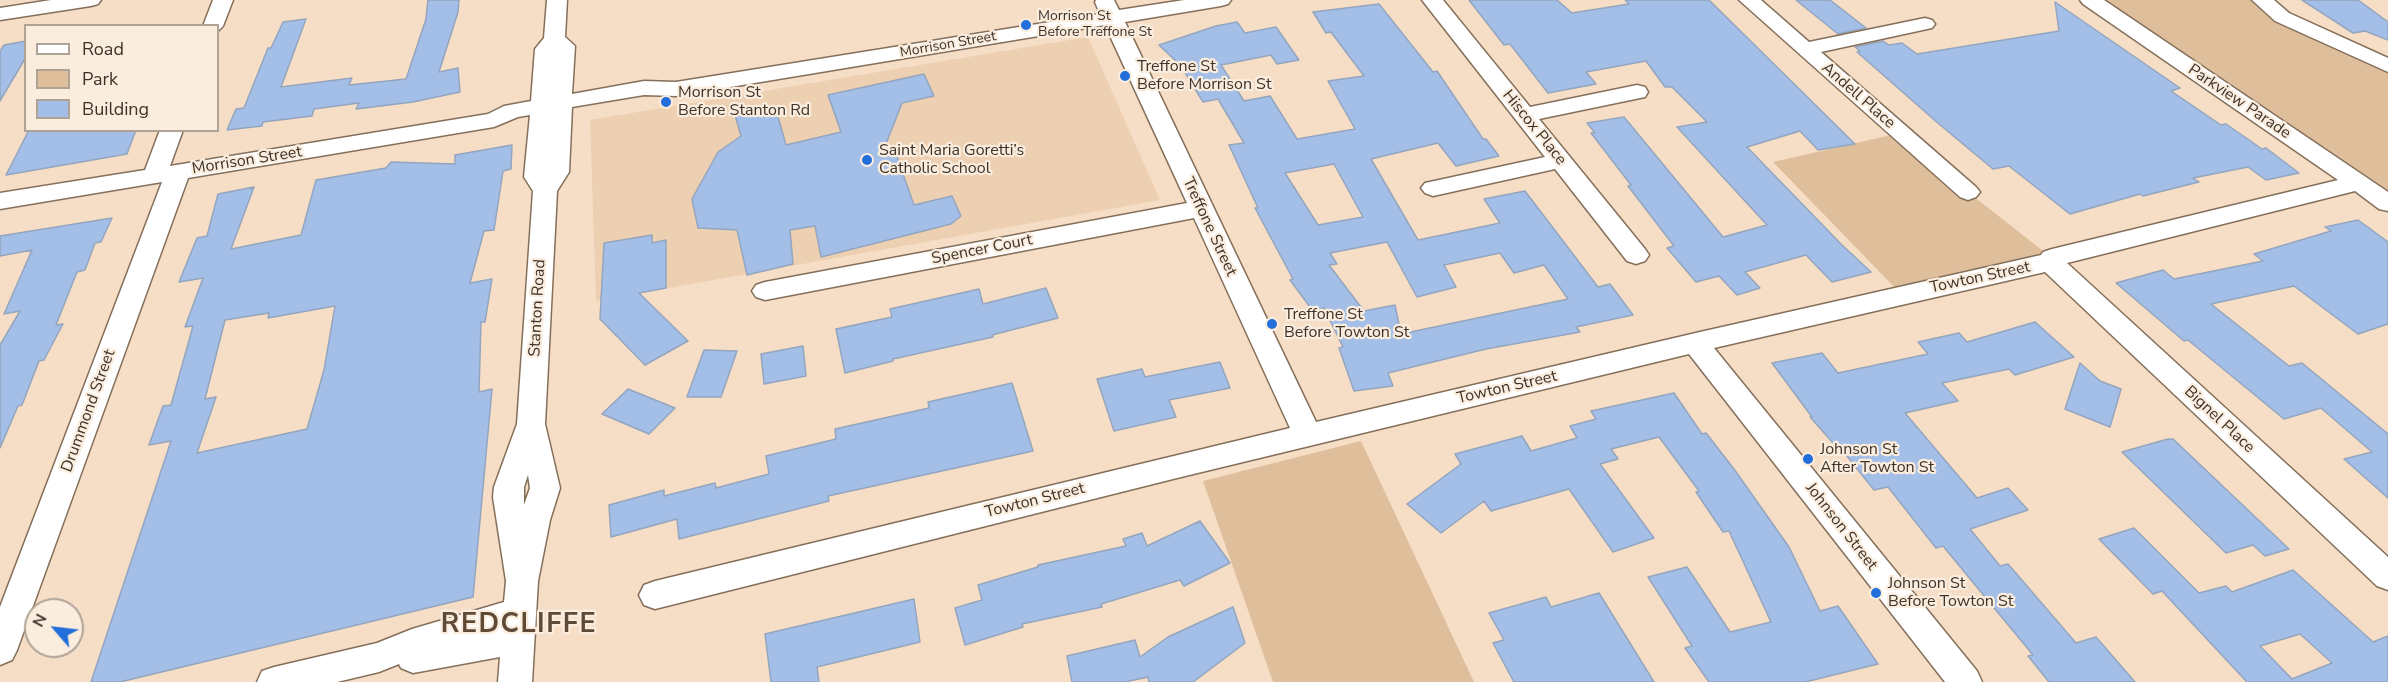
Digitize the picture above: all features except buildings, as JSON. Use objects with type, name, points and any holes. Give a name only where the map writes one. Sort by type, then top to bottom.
[{"type":"street","points":[[0,14],[91,0]]},
{"type":"street","points":[[214,24],[223,0]]},
{"type":"street","name":"Stanton Road","points":[[515,682],[520,611],[535,520],[545,488],[538,447],[531,424],[545,191],[536,177],[551,111],[546,49],[554,39],[557,0]]},
{"type":"street","name":"Morrison Street","points":[[0,201],[494,120],[506,124],[551,111],[653,98],[675,89],[1107,9],[1221,0]]},
{"type":"street","name":"Hiscox Place","points":[[1432,0],[1636,255]]},
{"type":"street","name":"Andell Place","points":[[1749,0],[1968,192]]},
{"type":"street","name":"Parkview Parade","points":[[2090,0],[2388,203]]},
{"type":"street","points":[[2262,0],[2282,17],[2388,66]]},
{"type":"street","name":"Treffone Street","points":[[1107,9],[1308,435]]},
{"type":"street","points":[[1804,49],[1925,24]]},
{"type":"street","points":[[1524,115],[1637,92]]},
{"type":"street","name":"Drummond Street","points":[[0,650],[166,174],[172,132]]},
{"type":"street","points":[[1433,188],[1560,161]]},
{"type":"street","name":"Towton Street","points":[[655,595],[1308,435],[2050,262],[2052,258],[2358,183]]},
{"type":"street","name":"Spencer Court","points":[[765,291],[1200,209]]},
{"type":"street","name":"Bignel Place","points":[[2050,262],[2388,578]]},
{"type":"street","name":"Johnson Street","points":[[1695,343],[1965,682]]},
{"type":"street","points":[[274,682],[378,657],[422,658],[520,611]]},
{"type":"shaded area","name":"Saint Maria Goretti’s Catholic School","points":[[1088,37],[1160,200],[596,301],[590,120]]},
{"type":"green space","points":[[2090,0],[2262,0],[2388,66],[2388,203]]},
{"type":"green space","points":[[1900,133],[1968,192],[2052,258],[1902,295],[1773,162]]},
{"type":"green space","points":[[1361,441],[1474,682],[1273,682],[1203,481]]},
{"type":"place","name":"Morrison St Before Treffone St","points":[[1026,25]]},
{"type":"place","name":"Treffone St Before Morrison St","points":[[1125,76]]},
{"type":"place","name":"Morrison St Before Stanton Rd","points":[[666,102]]},
{"type":"place","name":"Saint Maria Goretti’s Catholic School","points":[[867,160]]},
{"type":"place","name":"Treffone St Before Towton St","points":[[1272,324]]},
{"type":"place","name":"Johnson St After Towton St","points":[[1808,459]]},
{"type":"place","name":"Johnson St Before Towton St","points":[[1876,593]]},
{"type":"district","name":"REDCLIFFE","points":[[519,625]]}]
